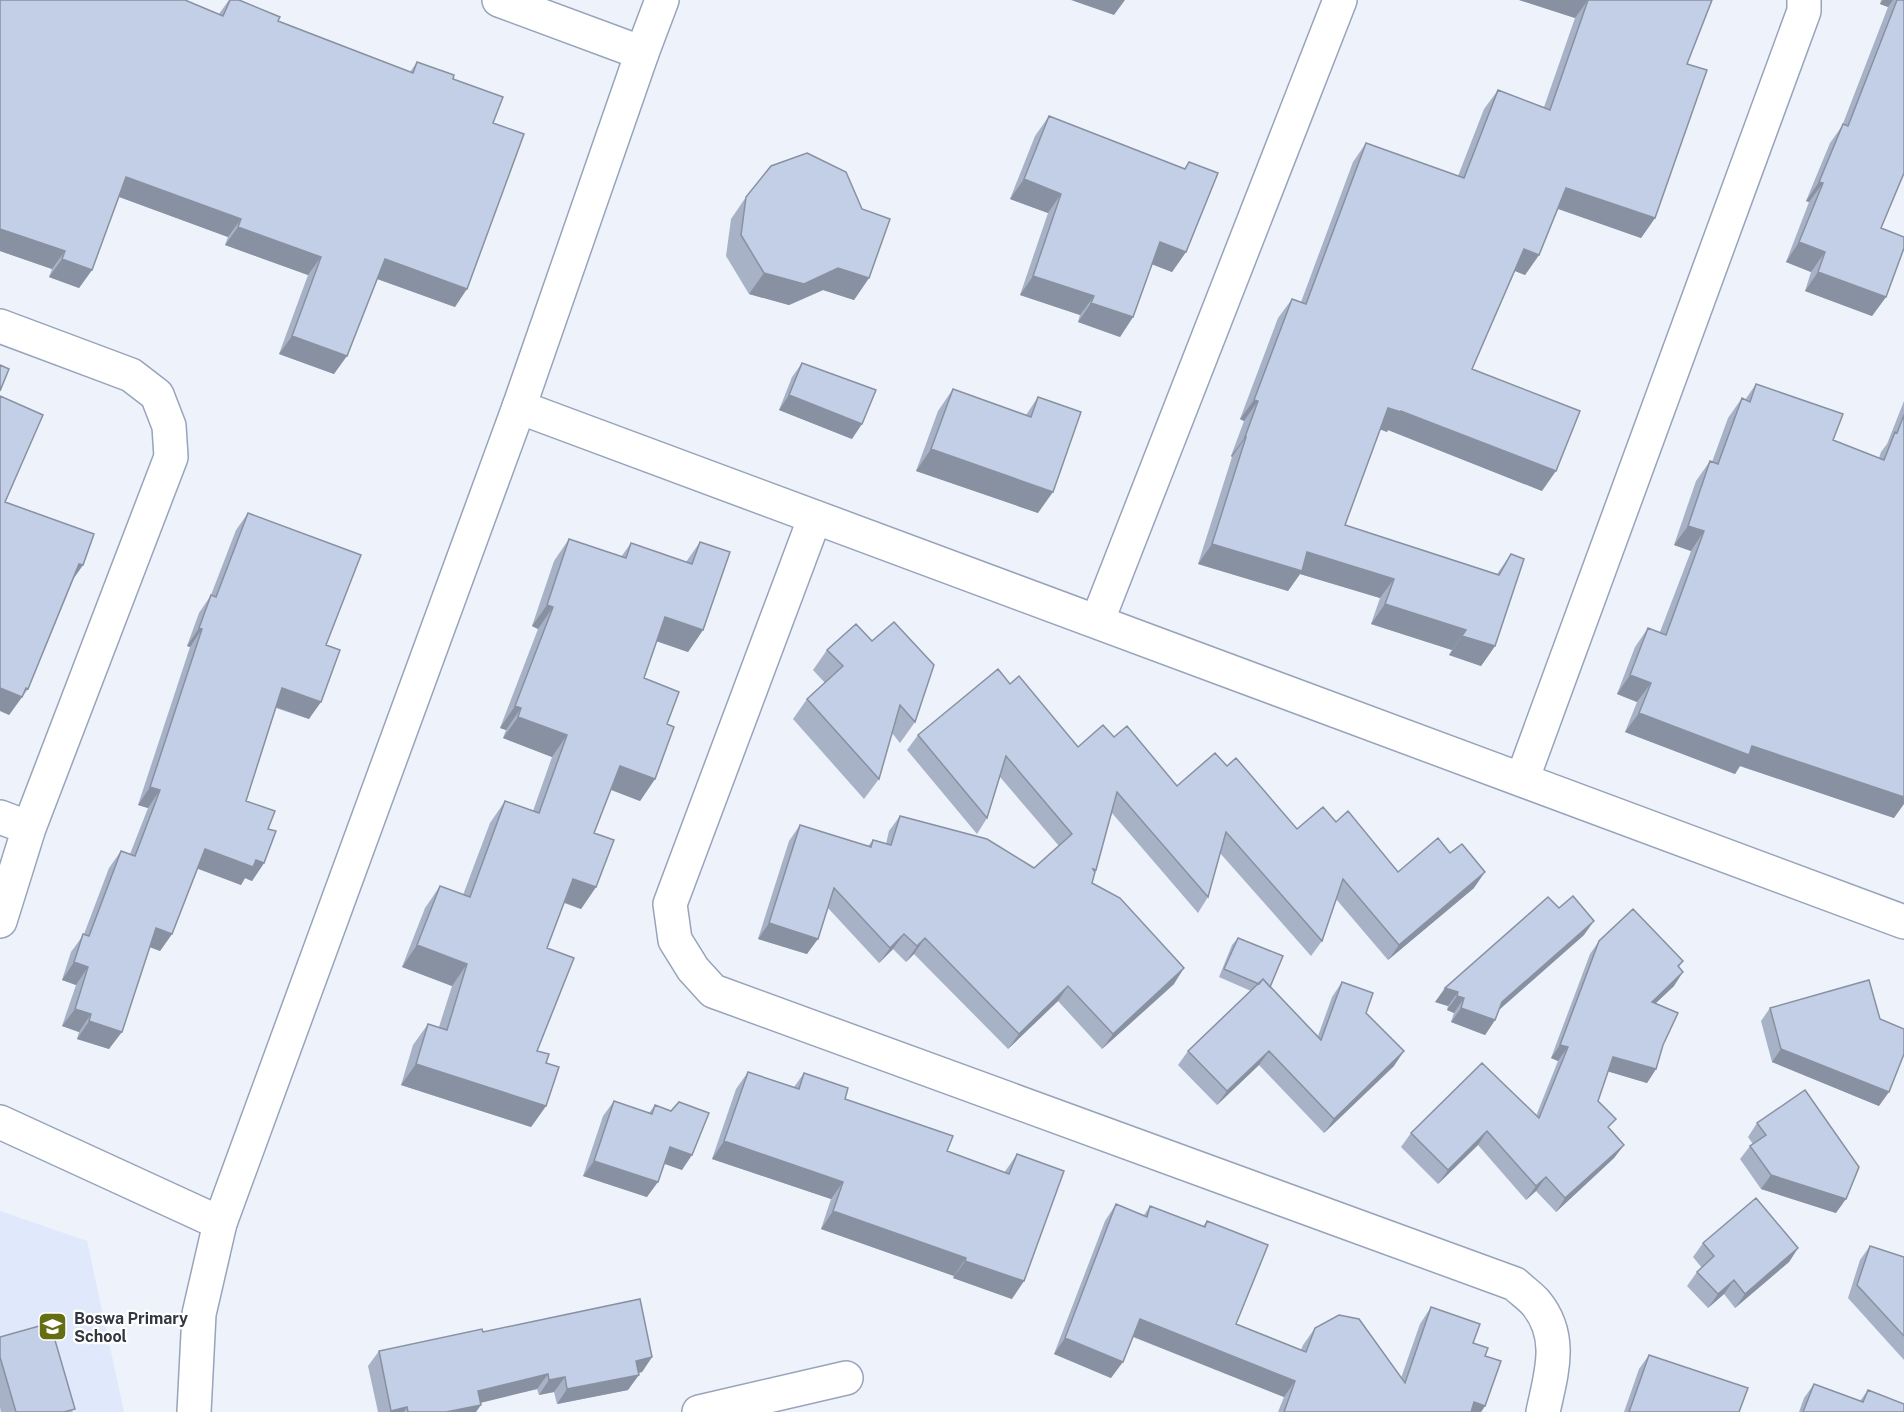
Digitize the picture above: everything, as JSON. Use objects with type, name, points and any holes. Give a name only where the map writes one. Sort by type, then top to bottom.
[{"type":"street","points":[[499,0],[642,53]]},
{"type":"street","points":[[194,1412],[199,1314],[220,1223],[519,406],[662,0]]},
{"type":"street","points":[[1097,622],[1340,0]]},
{"type":"street","points":[[1522,780],[1804,11],[1804,0]]},
{"type":"street","points":[[0,326],[131,375],[157,395],[169,426],[171,457],[14,822],[0,921]]},
{"type":"street","points":[[519,406],[1904,922]]},
{"type":"street","points":[[815,517],[670,904],[675,940],[693,969],[712,991],[1515,1284],[1536,1304],[1552,1332],[1554,1363],[1543,1412]]},
{"type":"street","points":[[0,1122],[220,1223]]},
{"type":"street","points":[[699,1412],[772,1404],[846,1378]]},
{"type":"shaded area","name":"Boswa Primary School","points":[[0,1211],[87,1241],[124,1412],[0,1412]]},
{"type":"building","points":[[0,0],[185,0],[223,16],[230,0],[239,0],[280,17],[278,21],[413,73],[417,62],[454,75],[453,79],[503,97],[493,123],[524,134],[467,289],[385,259],[347,356],[292,336],[321,257],[238,227],[241,219],[126,177],[92,270],[62,259],[65,251],[0,229]]},
{"type":"building","points":[[1588,0],[1712,0],[1687,64],[1707,70],[1655,218],[1566,188],[1539,255],[1524,249],[1472,369],[1580,411],[1556,471],[1388,408],[1345,525],[1499,575],[1511,554],[1524,559],[1495,646],[1462,636],[1466,630],[1385,604],[1394,579],[1307,552],[1302,571],[1212,544],[1258,401],[1254,400],[1292,299],[1306,304],[1366,143],[1464,178],[1498,90],[1550,110]]},
{"type":"building","points":[[1897,0],[1904,0],[1904,173],[1881,228],[1904,237],[1904,248],[1886,297],[1818,272],[1825,252],[1799,242],[1823,183],[1819,182],[1843,124],[1848,126]]},
{"type":"building","points":[[1049,116],[1185,169],[1189,162],[1218,173],[1186,252],[1160,242],[1133,317],[1091,303],[1094,296],[1033,276],[1061,194],[1024,179]]},
{"type":"building","points":[[807,153],[846,172],[862,209],[890,219],[869,278],[838,268],[804,284],[764,273],[741,235],[746,197],[771,166]]},
{"type":"building","points":[[802,363],[876,390],[862,424],[789,395]]},
{"type":"building","points":[[0,365],[9,369],[0,391]]},
{"type":"building","points":[[1756,384],[1843,414],[1833,440],[1884,460],[1904,415],[1904,797],[1752,746],[1749,755],[1639,713],[1651,683],[1630,675],[1648,628],[1666,635],[1704,531],[1688,526],[1710,461],[1718,464],[1742,398],[1750,402]]},
{"type":"building","points":[[953,389],[1031,417],[1038,397],[1081,412],[1053,492],[931,449]]},
{"type":"building","points":[[0,396],[43,415],[5,502],[94,534],[83,565],[79,564],[28,689],[26,688],[22,697],[0,688]]},
{"type":"building","points":[[248,513],[361,555],[326,645],[340,650],[321,702],[282,688],[246,801],[275,811],[268,829],[276,831],[264,863],[256,860],[253,867],[205,849],[172,934],[156,928],[122,1032],[89,1021],[91,1014],[75,1009],[88,967],[74,962],[83,934],[89,936],[121,851],[135,856],[160,790],[150,787],[202,629],[199,628],[211,595],[216,597]]},
{"type":"building","points":[[569,539],[626,558],[631,543],[692,564],[700,542],[730,552],[703,630],[665,617],[644,678],[679,692],[667,724],[674,727],[655,779],[620,766],[594,833],[614,840],[596,887],[573,879],[547,948],[574,958],[537,1051],[549,1054],[546,1063],[559,1067],[546,1106],[416,1064],[428,1024],[447,1030],[467,964],[417,945],[440,886],[470,897],[505,801],[539,813],[567,735],[518,717],[521,708],[515,706],[553,607],[547,605]]},
{"type":"building","points":[[894,622],[934,665],[915,722],[900,705],[879,779],[807,699],[843,666],[827,650],[856,624],[872,641]]},
{"type":"building","points":[[998,669],[1010,684],[1019,676],[1078,747],[1103,725],[1114,737],[1127,726],[1177,786],[1215,753],[1227,766],[1236,758],[1297,829],[1323,807],[1336,822],[1348,811],[1398,872],[1438,838],[1450,853],[1462,844],[1485,872],[1399,945],[1343,879],[1322,941],[1226,832],[1208,897],[1117,792],[1096,870],[1093,869],[1095,872],[1092,883],[1120,898],[1184,968],[1113,1034],[1068,986],[1019,1034],[925,938],[917,946],[904,934],[890,948],[834,888],[818,939],[769,923],[800,825],[871,847],[873,840],[891,845],[900,816],[987,839],[1034,868],[1072,834],[1006,756],[987,818],[918,735]]},
{"type":"building","points":[[1573,896],[1594,921],[1502,1002],[1495,1020],[1461,1008],[1464,998],[1457,996],[1458,992],[1445,988],[1548,897],[1559,908]]},
{"type":"building","points":[[1633,909],[1683,961],[1678,966],[1683,972],[1652,1002],[1678,1013],[1663,1045],[1656,1069],[1613,1057],[1598,1101],[1616,1119],[1608,1127],[1624,1145],[1565,1198],[1546,1177],[1536,1186],[1487,1131],[1448,1170],[1411,1133],[1482,1063],[1539,1118],[1568,1047],[1560,1045],[1599,941]]},
{"type":"building","points":[[1238,938],[1283,956],[1270,987],[1263,979],[1259,984],[1224,969]]},
{"type":"building","points":[[1263,979],[1321,1040],[1342,982],[1373,993],[1366,1013],[1404,1051],[1334,1119],[1269,1051],[1227,1091],[1188,1051]]},
{"type":"building","points":[[1869,980],[1880,1019],[1904,1029],[1904,1054],[1889,1092],[1781,1049],[1770,1008]]},
{"type":"building","points":[[748,1072],[799,1089],[804,1073],[848,1088],[845,1099],[953,1136],[947,1151],[1009,1174],[1017,1154],[1064,1171],[1024,1281],[833,1211],[843,1182],[724,1141]]},
{"type":"building","points":[[1805,1090],[1859,1167],[1846,1199],[1771,1175],[1750,1146],[1766,1135],[1757,1123]]},
{"type":"building","points":[[614,1101],[652,1114],[655,1105],[671,1111],[679,1102],[709,1113],[692,1155],[670,1147],[658,1182],[594,1161]]},
{"type":"building","points":[[1756,1198],[1798,1248],[1745,1294],[1734,1280],[1718,1294],[1697,1272],[1714,1256],[1703,1243]]},
{"type":"building","points":[[1116,1204],[1147,1217],[1150,1206],[1205,1227],[1207,1221],[1268,1245],[1236,1324],[1306,1352],[1315,1328],[1339,1315],[1359,1319],[1405,1383],[1431,1307],[1480,1324],[1473,1343],[1488,1348],[1485,1356],[1501,1361],[1485,1406],[1474,1402],[1471,1412],[1284,1412],[1295,1381],[1140,1319],[1123,1362],[1065,1338]]},
{"type":"building","points":[[1870,1246],[1904,1257],[1904,1336],[1857,1285]]},
{"type":"building","points":[[640,1299],[652,1357],[636,1361],[639,1375],[567,1389],[565,1377],[549,1380],[548,1374],[478,1391],[481,1405],[446,1412],[408,1412],[407,1407],[391,1411],[379,1351]]},
{"type":"building","points":[[50,1323],[75,1409],[64,1412],[16,1412],[0,1357],[0,1337]]},
{"type":"building","points":[[1649,1355],[1748,1388],[1739,1412],[1629,1412]]},
{"type":"building","points":[[1814,1384],[1863,1402],[1868,1390],[1904,1404],[1904,1412],[1803,1412]]},
{"type":"place","name":"Boswa Primary School","points":[[53,1327]]}]
